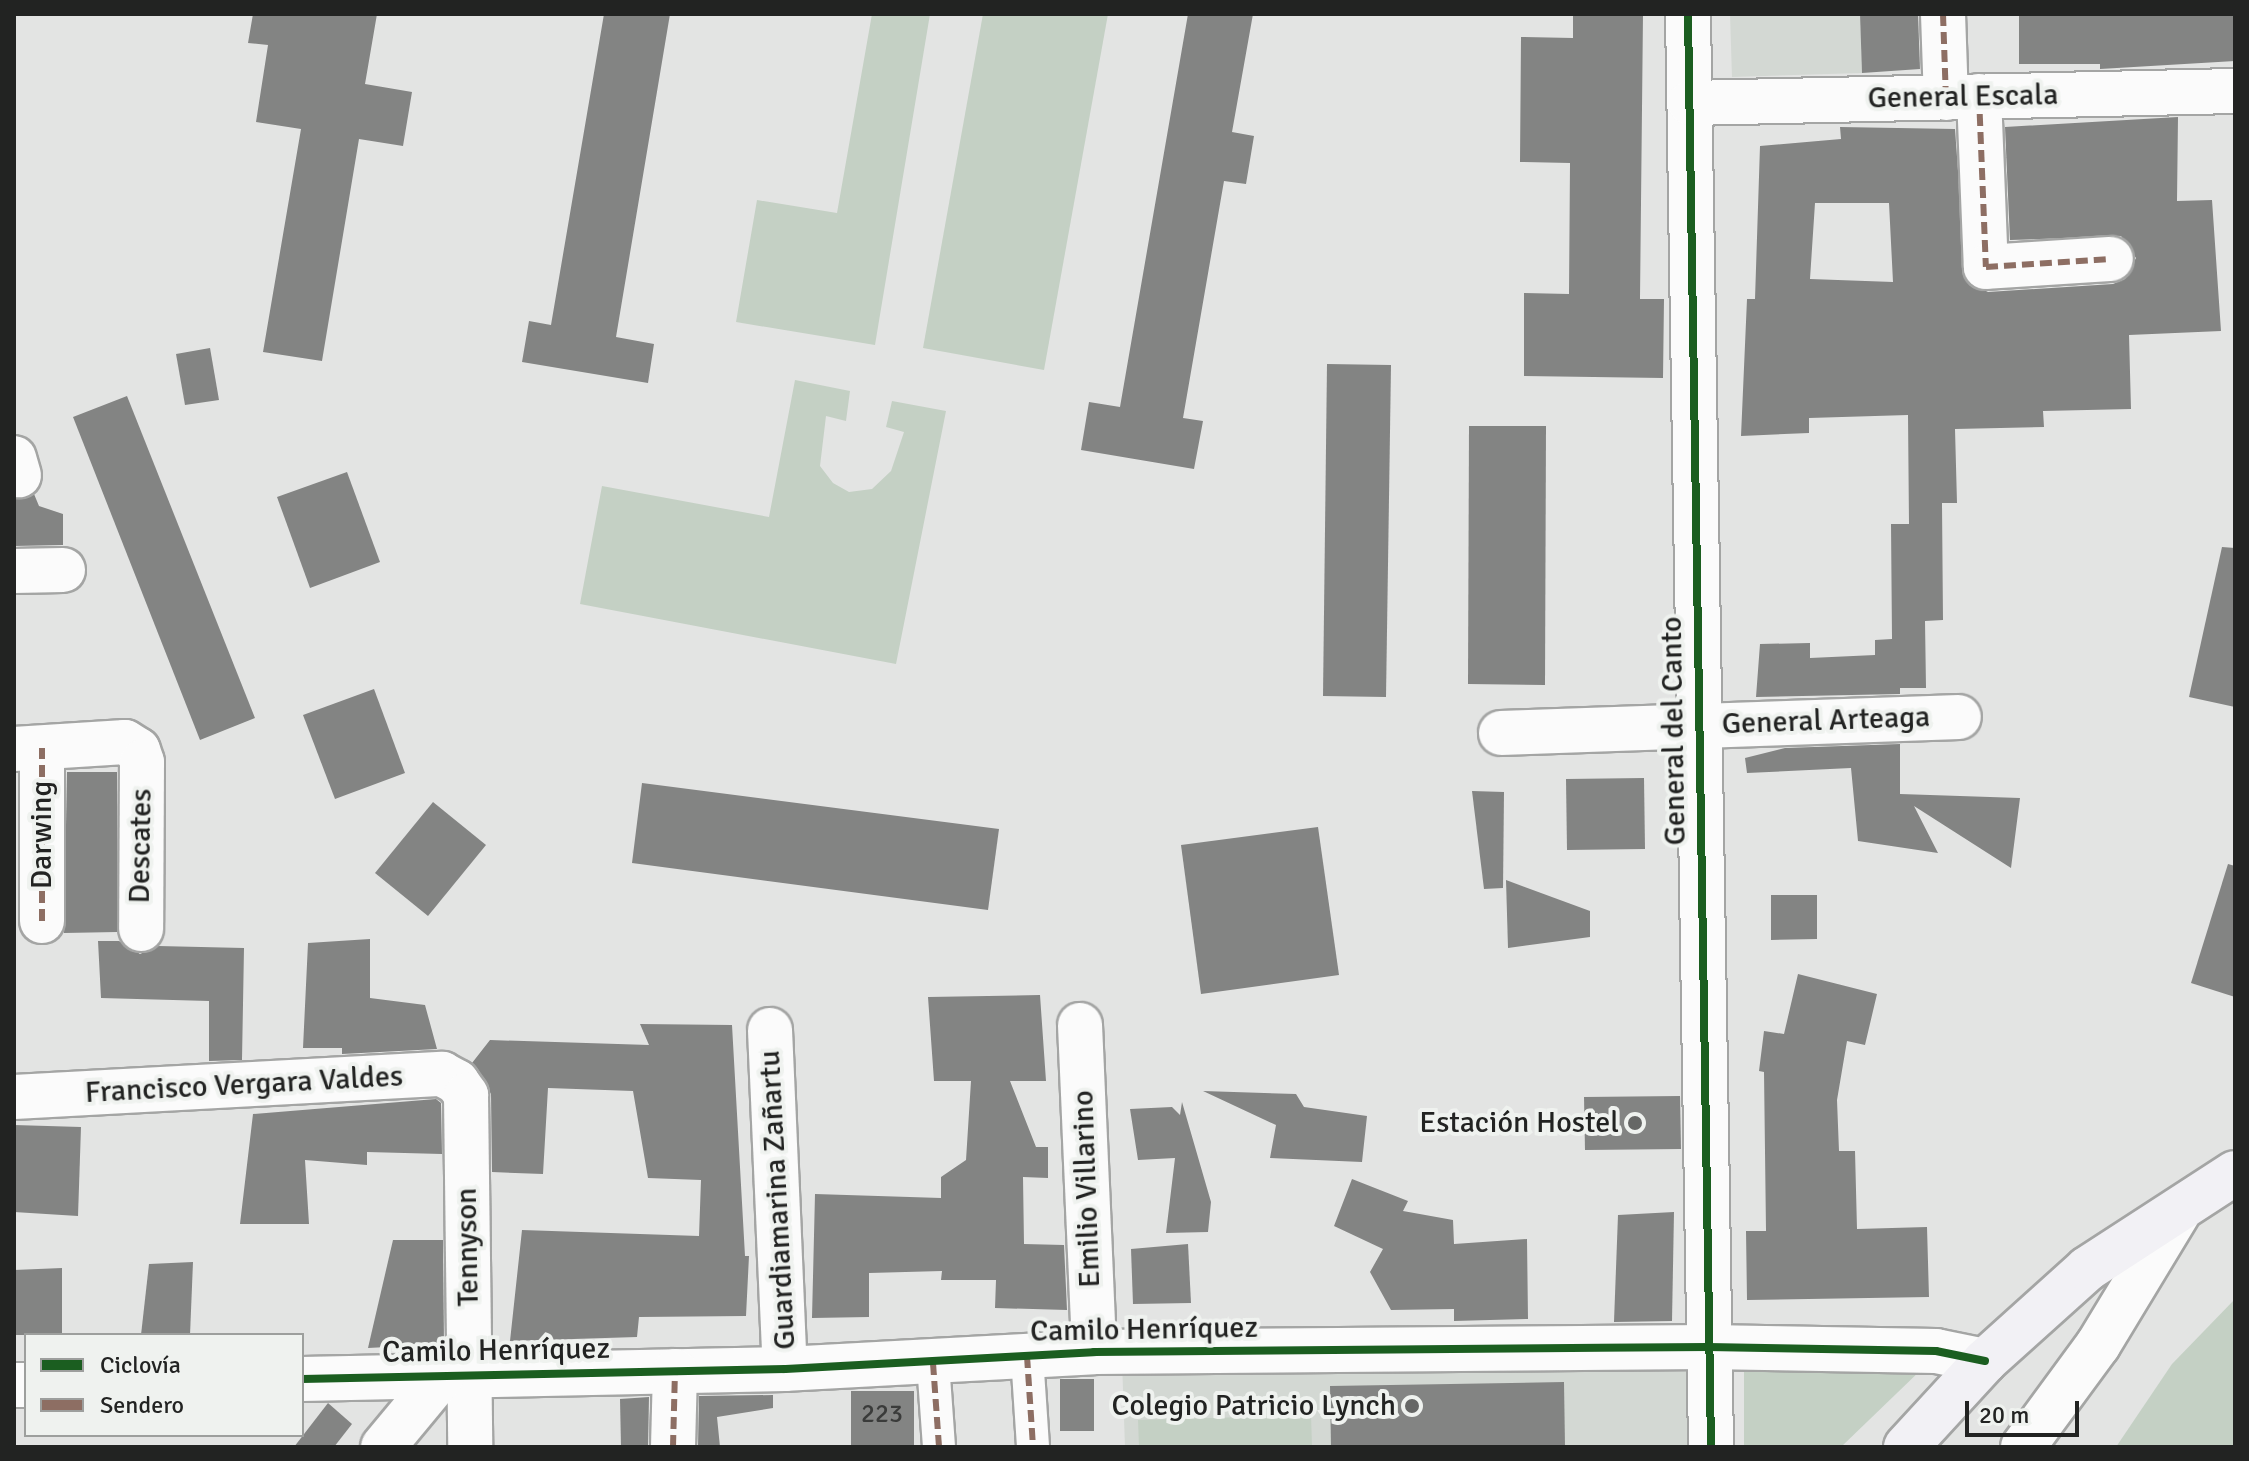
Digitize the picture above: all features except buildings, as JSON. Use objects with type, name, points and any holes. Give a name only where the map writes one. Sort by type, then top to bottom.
[{"type":"main road","points":[[1906,1447],[1985,1361],[2087,1269],[2178,1213],[2235,1173]]},
{"type":"street","name":"General del Canto","points":[[1688,14],[1711,1447]]},
{"type":"street","points":[[1943,14],[1963,97],[1986,267],[2111,259]]},
{"type":"street","name":"General Escala","points":[[1690,103],[2235,91]]},
{"type":"street","points":[[14,571],[63,570]]},
{"type":"street","name":"General Arteaga","points":[[1501,733],[1959,717]]},
{"type":"street","name":"Descates","points":[[28,748],[125,742],[138,750],[142,762],[141,929]]},
{"type":"street","name":"Darwing","points":[[28,748],[42,921]]},
{"type":"street","name":"Emilio Villarino","points":[[1080,1025],[1094,1352]]},
{"type":"street","name":"Guardiamarina Zañartu","points":[[770,1030],[785,1369]]},
{"type":"street","name":"Francisco Vergara Valdes","points":[[14,1097],[442,1074],[466,1095]]},
{"type":"street","name":"Tennyson","points":[[466,1095],[456,1376],[470,1447]]},
{"type":"street","points":[[2023,1447],[2098,1345],[2178,1213]]},
{"type":"street","name":"Camilo Henríquez","points":[[304,1379],[785,1369],[1094,1352],[1708,1347],[1936,1351],[1985,1361]]},
{"type":"street","points":[[1027,1356],[1033,1389],[1033,1447]]},
{"type":"street","points":[[933,1363],[939,1447]]},
{"type":"street","points":[[673,1447],[675,1371]]},
{"type":"street","points":[[383,1447],[456,1376]]},
{"type":"shaded area","points":[[872,14],[930,14],[875,345],[736,322],[757,200],[837,213]]},
{"type":"shaded area","points":[[983,14],[1108,14],[1044,370],[923,348]]},
{"type":"shaded area","points":[[1730,14],[1860,14],[1862,73],[1732,77]]},
{"type":"shaded area","points":[[795,380],[850,391],[846,421],[826,416],[820,466],[833,483],[849,492],[872,489],[891,471],[904,432],[886,427],[892,401],[946,411],[896,664],[580,604],[602,486],[769,517]]},
{"type":"shaded area","points":[[2235,1299],[2235,1447],[2116,1447],[2172,1364]]},
{"type":"shaded area","name":"Colegio Patricio Lynch","points":[[1122,1361],[1703,1365],[1700,1447],[1125,1447]]},
{"type":"shaded area","points":[[1744,1367],[1924,1367],[1841,1447],[1744,1447]]},
{"type":"shaded area","points":[[1311,1415],[1312,1447],[1139,1447],[1138,1420]]},
{"type":"marked path","points":[[1943,14],[1946,98]]},
{"type":"marked path","points":[[1979,96],[1986,267],[2111,259]]},
{"type":"marked path","points":[[42,748],[42,921]]},
{"type":"marked path","points":[[1027,1356],[1033,1447]]},
{"type":"marked path","points":[[933,1363],[939,1447]]},
{"type":"marked path","points":[[673,1447],[675,1371]]},
{"type":"cycle path","points":[[1688,14],[1711,1447]]},
{"type":"cycle path","points":[[304,1379],[785,1369],[1094,1352],[1708,1347],[1936,1351],[1985,1361]]},
{"type":"place","name":"Estación Hostel","points":[[1635,1123]]},
{"type":"place","name":"Colegio Patricio Lynch","points":[[1412,1406]]}]
